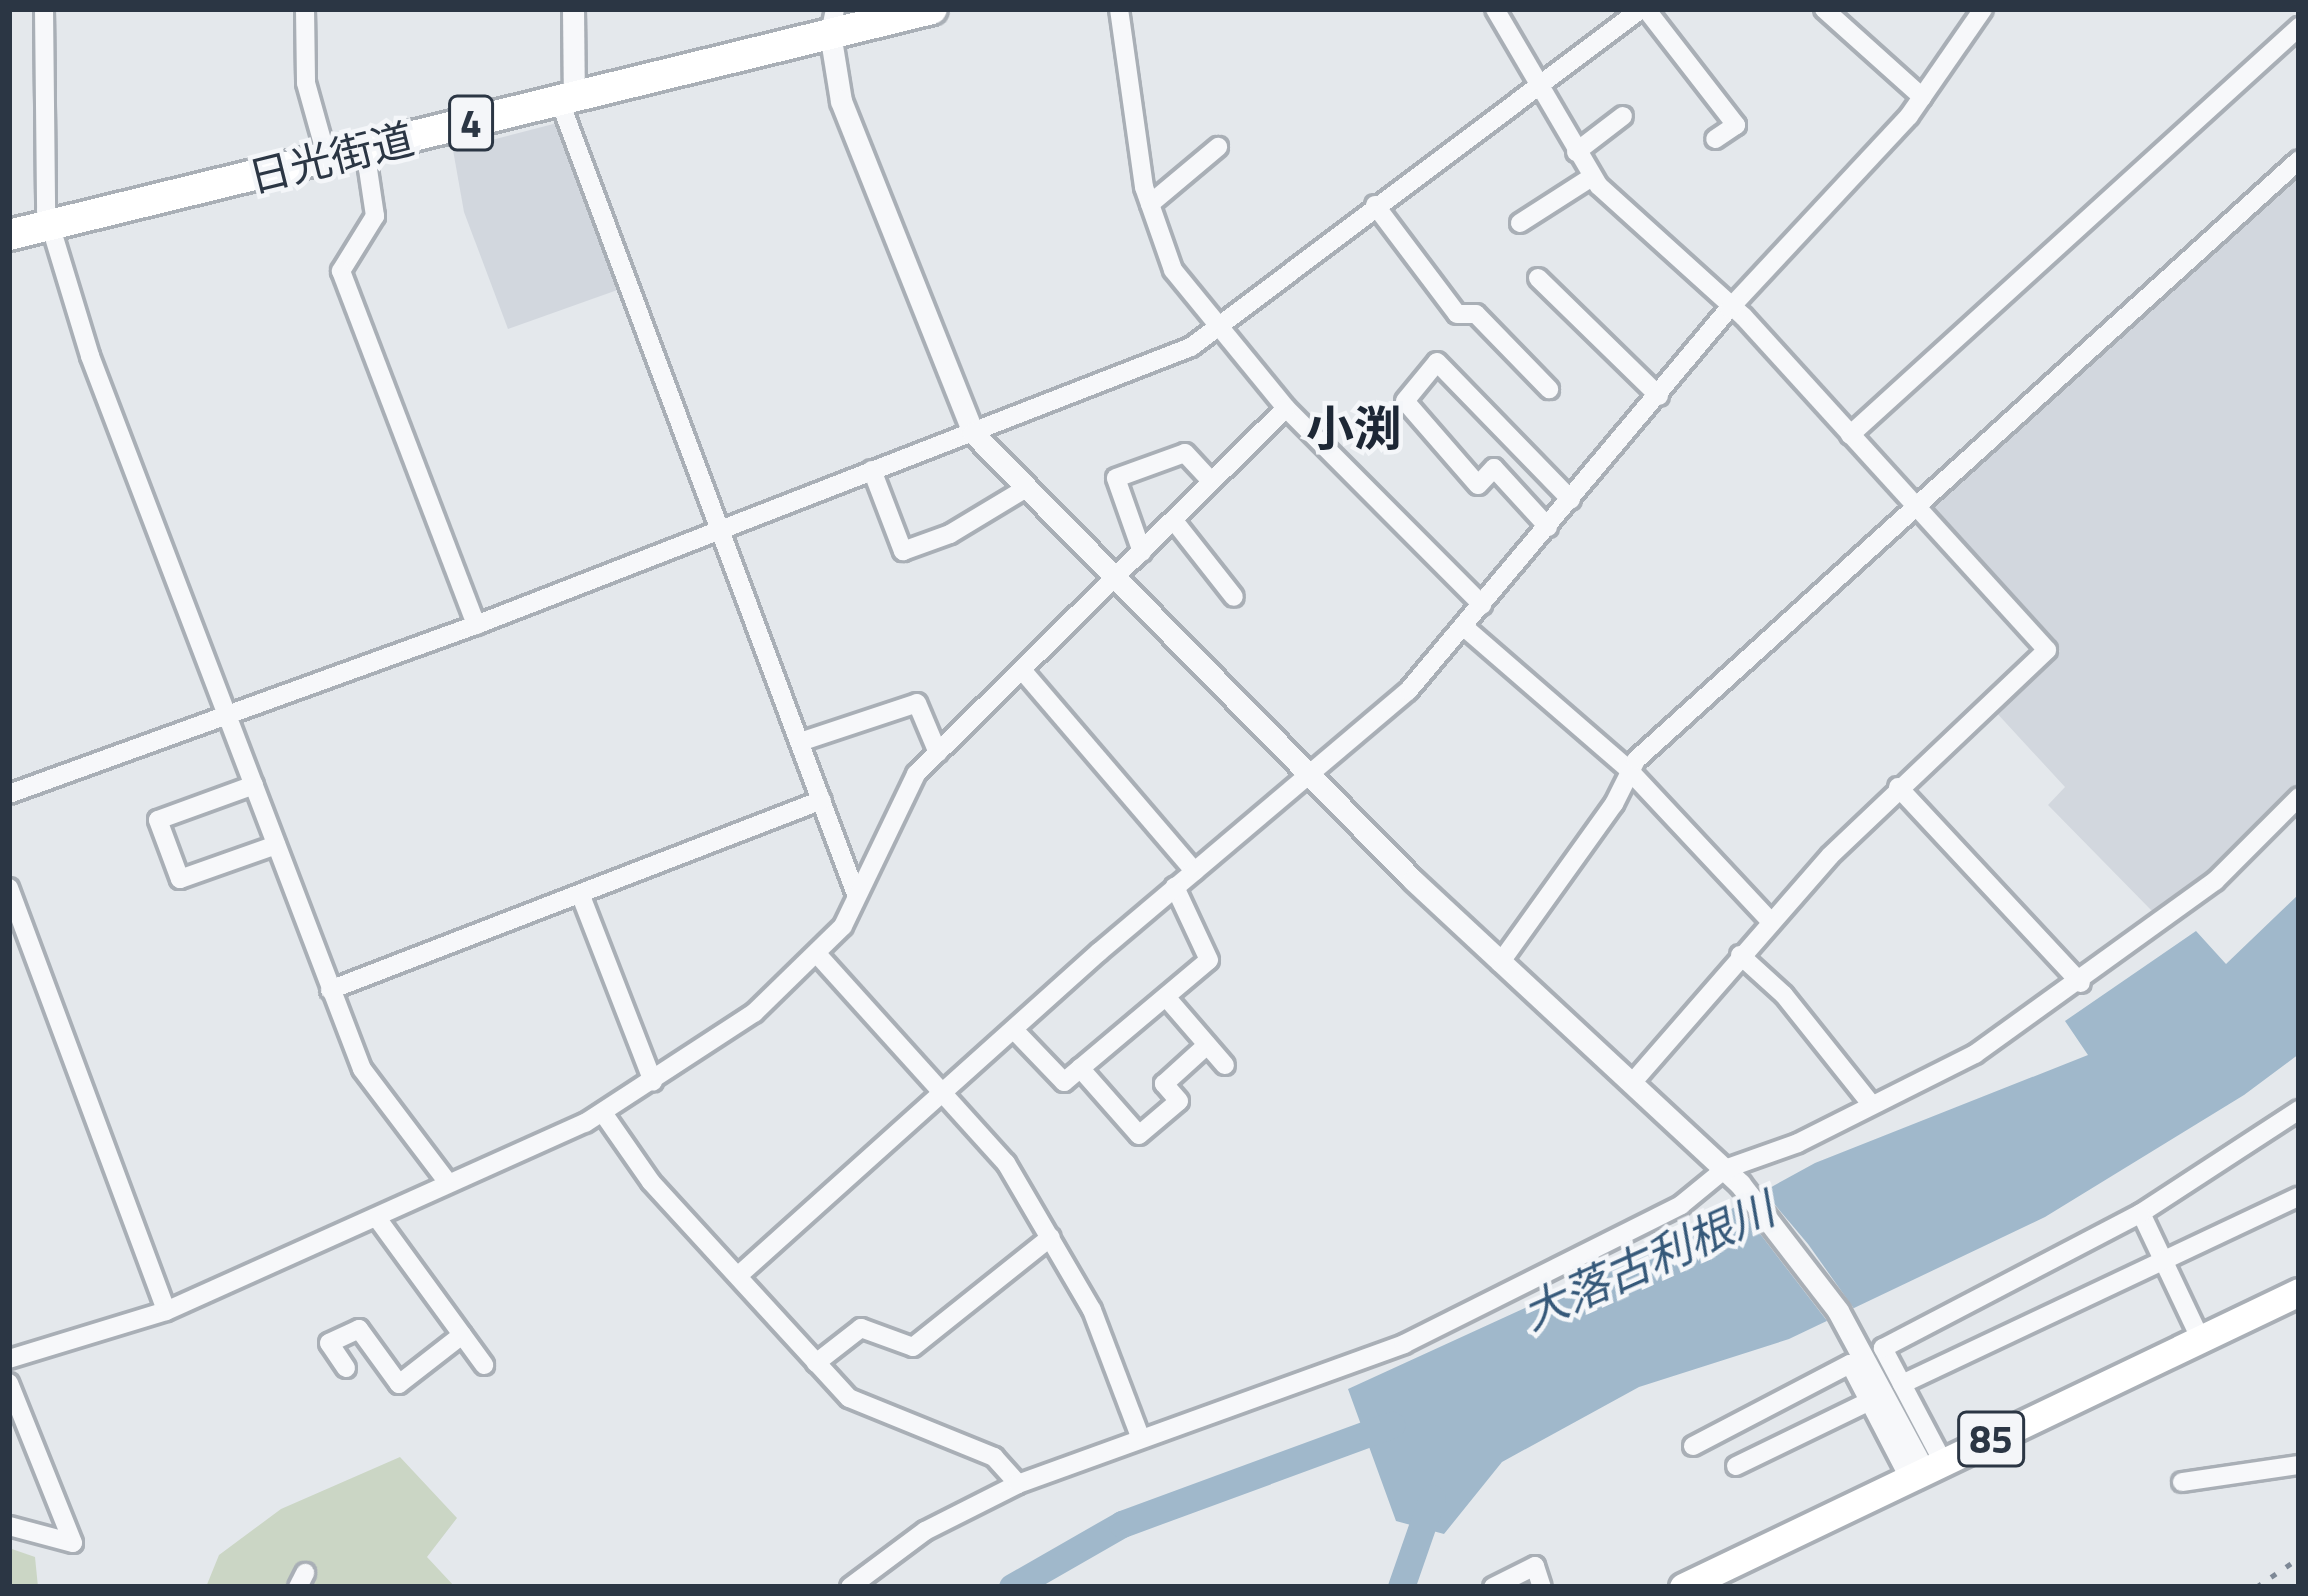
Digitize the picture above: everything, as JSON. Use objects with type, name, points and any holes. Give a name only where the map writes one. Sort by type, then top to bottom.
[{"type":"highway","name":"日光街道","points":[[9,235],[567,100],[832,21],[932,9]]},
{"type":"main road","name":"85","points":[[1683,1587],[2299,1292]]},
{"type":"street","points":[[44,9],[46,211],[54,224],[90,356],[362,1069],[446,1180]]},
{"type":"street","points":[[305,9],[306,82],[327,158]]},
{"type":"street","points":[[573,9],[567,100],[856,894]]},
{"type":"street","points":[[1119,9],[1150,204],[1173,270],[1286,408],[1482,604]]},
{"type":"street","points":[[1496,9],[1592,176],[1729,308],[1916,503],[2047,650],[1898,787],[1769,920],[1632,1083]]},
{"type":"street","points":[[9,794],[230,718],[476,625],[1191,346],[1215,321],[1644,9],[1736,125],[1715,139]]},
{"type":"street","points":[[1824,9],[1922,97]]},
{"type":"street","points":[[739,1275],[1017,1033],[1175,887],[1408,691],[1729,308],[1922,97],[1983,9]]},
{"type":"street","points":[[832,21],[841,101],[973,433],[1024,490],[1117,576],[1500,962],[1732,1177],[1838,1311],[1925,1470]]},
{"type":"street","points":[[1850,435],[2299,27]]},
{"type":"street","points":[[1576,152],[1623,116]]},
{"type":"street","points":[[1150,204],[1218,147]]},
{"type":"street","points":[[365,149],[374,217],[341,271],[476,625]]},
{"type":"street","points":[[1500,962],[1614,804],[1628,768],[2299,160]]},
{"type":"street","points":[[1520,224],[1592,176]]},
{"type":"street","points":[[1375,206],[1457,314],[1476,314],[1549,389]]},
{"type":"street","points":[[1538,278],[1659,396]]},
{"type":"street","points":[[1548,527],[1494,468],[1478,485],[1405,401],[1437,362],[1571,500]]},
{"type":"street","points":[[9,1359],[166,1311],[377,1217],[446,1180],[603,1113],[754,1012],[817,954],[856,894],[916,774],[1286,408]]},
{"type":"street","points":[[1142,552],[1116,478],[1185,453],[1210,480]]},
{"type":"street","points":[[872,470],[903,551],[950,534],[1024,490]]},
{"type":"street","points":[[1175,522],[1234,597]]},
{"type":"street","points":[[1463,626],[1628,768],[1769,920]]},
{"type":"street","points":[[1022,670],[1194,871]]},
{"type":"street","points":[[800,742],[917,703],[938,753]]},
{"type":"street","points":[[254,785],[158,820],[180,879],[276,845]]},
{"type":"street","points":[[1898,787],[2081,982]]},
{"type":"street","points":[[850,1587],[925,1531],[1018,1484],[1139,1434],[1404,1344],[1975,1054],[2081,982],[2215,880],[2299,797]]},
{"type":"street","points":[[330,990],[821,800]]},
{"type":"street","points":[[1017,1033],[1064,1082],[1209,960],[1175,887]]},
{"type":"street","points":[[9,888],[166,1311]]},
{"type":"street","points":[[581,896],[652,1082]]},
{"type":"street","points":[[817,954],[1006,1163],[1092,1310],[1139,1434]]},
{"type":"street","points":[[1740,955],[1784,995],[1871,1104]]},
{"type":"street","points":[[1166,997],[1225,1065]]},
{"type":"street","points":[[1080,1068],[1139,1135],[1179,1102],[1164,1084],[1207,1045]]},
{"type":"street","points":[[1925,1470],[1902,1384],[1882,1348],[2141,1213],[2299,1110]]},
{"type":"street","points":[[603,1113],[651,1182],[849,1398],[994,1456],[1018,1484]]},
{"type":"street","points":[[1902,1384],[2299,1196]]},
{"type":"street","points":[[2141,1213],[2200,1339]]},
{"type":"street","points":[[377,1217],[484,1365]]},
{"type":"street","points":[[816,1363],[861,1328],[913,1347],[1051,1237]]},
{"type":"street","points":[[346,1368],[329,1343],[358,1329],[399,1384],[462,1335]]},
{"type":"street","points":[[1693,1446],[1850,1364],[1870,1401],[1925,1470]]},
{"type":"street","points":[[9,1383],[73,1543],[9,1526]]},
{"type":"street","points":[[1736,1466],[1870,1401]]},
{"type":"street","points":[[2182,1482],[2299,1466]]},
{"type":"street","points":[[1493,1587],[1534,1566],[1542,1587]]},
{"type":"shaded area","points":[[561,122],[623,288],[508,329],[464,212],[453,150]]},
{"type":"shaded area","points":[[2299,169],[2299,791],[2166,913],[2151,910],[2048,805],[2065,787],[1994,710],[2060,651],[1925,504]]},
{"type":"green space","points":[[400,1457],[457,1518],[427,1557],[455,1587],[206,1587],[219,1555],[281,1509]]},
{"type":"green space","points":[[9,1548],[35,1557],[38,1587],[9,1587]]},
{"type":"water","points":[[2299,894],[2299,1054],[2244,1095],[2045,1217],[1789,1339],[1639,1387],[1502,1462],[1444,1534],[1396,1521],[1348,1389],[1684,1235],[1815,1163],[2088,1055],[2065,1021],[2196,931],[2226,964]]},
{"type":"pier","points":[[1760,1187],[1857,1313],[1831,1326],[1734,1200]]},
{"type":"waterway","name":"大落古利根川","points":[[1012,1587],[1122,1524],[1391,1425]]},
{"type":"waterway","points":[[1401,1587],[1432,1498]]},
{"type":"railway","points":[[2256,1587],[2299,1558]]},
{"type":"district","name":"小渕","points":[[1354,429]]}]
